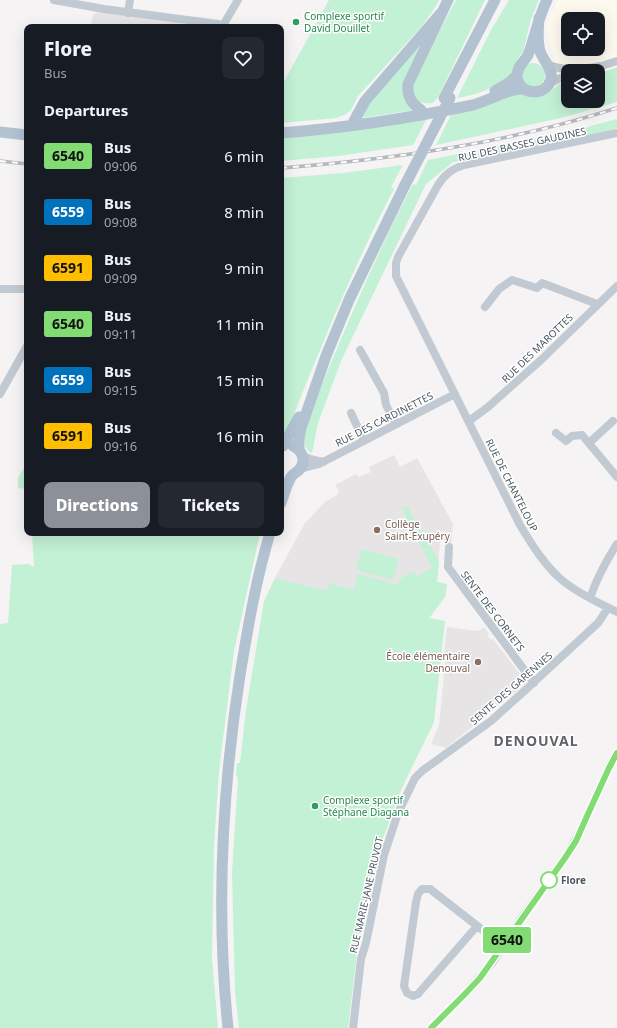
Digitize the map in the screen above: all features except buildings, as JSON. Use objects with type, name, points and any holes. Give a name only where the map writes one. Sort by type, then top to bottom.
[{"type":"main road","points":[[421,110],[414,106],[410,100],[408,84],[448,0]]},
{"type":"main road","points":[[539,18],[538,44],[551,74],[549,84],[544,89],[538,92],[530,92],[524,89],[519,82],[517,75],[519,67],[528,54],[539,18],[547,0]]},
{"type":"main road","points":[[447,98],[482,25],[498,2]]},
{"type":"main road","points":[[284,442],[299,416],[344,298],[498,2]]},
{"type":"main road","points":[[354,121],[365,101],[441,13]]},
{"type":"main road","points":[[524,61],[533,58],[540,59],[546,63]]},
{"type":"main road","points":[[284,128],[354,121],[464,102],[481,97],[506,84],[517,75]]},
{"type":"main road","points":[[284,133],[360,125],[416,116],[473,105],[506,92],[524,89]]},
{"type":"main road","points":[[0,128],[24,130]]},
{"type":"main road","points":[[0,132],[24,135]]},
{"type":"main road","points":[[284,494],[289,480],[302,464],[299,439],[301,428],[337,328],[402,185]]},
{"type":"main road","points":[[284,446],[291,445],[300,452]]},
{"type":"main road","points":[[284,474],[288,475],[297,471]]},
{"type":"main road","points":[[222,1028],[218,968],[217,912],[222,792],[236,674],[248,604],[263,536]]},
{"type":"main road","points":[[228,1028],[223,972],[222,902],[228,779],[234,721],[243,660],[260,570],[269,536]]},
{"type":"street","points":[[54,0],[218,24]]},
{"type":"street","points":[[128,12],[130,0]]},
{"type":"street","points":[[224,24],[238,0]]},
{"type":"street","points":[[605,65],[617,61]]},
{"type":"street","points":[[546,63],[561,68]]},
{"type":"street","points":[[549,84],[561,78]]},
{"type":"street","name":"RUE DES BASSES GAUDINES","points":[[469,421],[396,276],[395,271],[398,257],[438,185],[450,170],[464,165],[617,133]]},
{"type":"street","points":[[485,307],[499,289],[512,280],[537,288],[542,283],[597,304]]},
{"type":"street","name":"RUE DES MAROTTES","points":[[469,421],[488,407],[541,360],[617,286]]},
{"type":"street","points":[[0,288],[24,289]]},
{"type":"street","points":[[360,350],[384,393],[386,405],[396,424]]},
{"type":"street","points":[[0,394],[24,351]]},
{"type":"street","name":"RUE DES CARDINETTES","points":[[297,471],[315,466],[455,394]]},
{"type":"street","points":[[351,413],[364,441]]},
{"type":"street","name":"RUE DE CHANTELOUP","points":[[469,421],[530,543],[563,581],[590,598],[617,612]]},
{"type":"street","points":[[589,443],[613,421]]},
{"type":"street","points":[[556,433],[566,441],[572,436],[582,435],[617,477]]},
{"type":"street","points":[[300,452],[310,459],[323,462]]},
{"type":"street","points":[[590,598],[596,580],[617,544]]},
{"type":"street","name":"SENTE DES CORNETS","points":[[449,547],[448,567],[534,683]]},
{"type":"street","name":"SENTE DES GARENNES","points":[[418,774],[491,721],[598,623],[608,608]]},
{"type":"street","points":[[431,1028],[480,978],[565,858],[576,841],[617,753]]},
{"type":"street","name":"RUE MARIE-JANE PRUVOT","points":[[353,1028],[361,958],[366,943],[384,856],[398,813],[418,774]]},
{"type":"street","points":[[477,926],[418,994],[413,996],[407,993],[404,986],[416,902],[420,890],[424,888],[430,889],[503,946]]},
{"type":"shaded area","points":[[558,0],[617,0],[617,67],[605,71],[605,64],[561,64],[561,82],[545,26]]},
{"type":"shaded area","points":[[100,12],[187,24],[92,24],[93,15]]},
{"type":"shaded area","name":"Collège Saint-Exupéry","points":[[394,455],[400,467],[417,458],[453,524],[451,544],[440,542],[437,582],[447,584],[445,597],[429,618],[275,578],[305,523],[325,502],[338,494],[339,491],[335,485],[356,474],[359,477],[371,472],[369,467]]},
{"type":"shaded area","points":[[447,627],[479,631],[484,627],[489,634],[487,636],[491,640],[493,639],[522,677],[518,690],[446,748],[431,744],[439,725],[446,655],[444,654]]},
{"type":"green space","points":[[329,0],[439,0],[422,26],[358,96],[351,110],[346,114],[336,118],[284,123],[284,82]]},
{"type":"green space","points":[[456,0],[485,0],[438,97],[433,103],[424,103],[417,99],[411,89],[418,71]]},
{"type":"green space","points":[[509,0],[539,0],[531,19],[523,52],[520,54],[513,71],[506,79],[494,87],[479,93],[457,98],[491,30]]},
{"type":"green space","points":[[424,36],[405,81],[416,110],[360,118],[362,110]]},
{"type":"green space","points":[[533,63],[541,67],[545,75],[541,83],[533,87],[525,83],[521,75],[525,67]]},
{"type":"green space","points":[[617,67],[617,102],[605,105],[605,71]]},
{"type":"green space","points":[[560,84],[561,108],[596,108],[561,118],[436,145],[452,113],[516,95],[535,97],[545,95]]},
{"type":"green space","points":[[427,118],[413,145],[338,156],[284,161],[284,137]]},
{"type":"green space","points":[[617,119],[617,128],[591,136],[453,162],[426,184],[341,361],[318,423],[312,453],[308,450],[305,443],[305,434],[308,422],[328,370],[361,292],[391,227],[413,184],[416,185],[428,160],[564,133]]},
{"type":"green space","points":[[403,165],[391,187],[394,189],[352,276],[284,435],[284,178],[343,173]]},
{"type":"green space","points":[[24,468],[24,489],[18,488],[18,478]]},
{"type":"green space","name":"Complexe sportif Stéphane Diagana","points":[[407,506],[439,561],[437,582],[447,584],[445,597],[429,618],[445,621],[434,722],[401,790],[375,860],[357,953],[348,1028],[239,1028],[235,991],[232,872],[238,779],[236,774],[237,763],[240,763],[246,710],[264,601],[275,578],[327,591],[329,583],[354,590],[358,574],[398,585],[401,578],[414,571],[417,576],[432,568],[402,508]]},
{"type":"green space","points":[[32,536],[259,536],[234,651],[219,771],[214,846],[212,958],[218,1028],[0,1028],[0,624],[8,623],[12,565],[28,564],[34,567]]},
{"type":"green space","points":[[362,549],[399,559],[393,580],[356,570]]},
{"type":"railway","points":[[284,168],[366,160],[451,148],[535,131],[617,108]]},
{"type":"railway","points":[[0,161],[24,164]]},
{"type":"bus line","name":"6540","points":[[431,1028],[480,978],[565,858],[576,841],[617,753]]},
{"type":"place","name":"Complexe sportif David Douillet","points":[[296,22]]},
{"type":"place","name":"Collège Saint-Exupéry","points":[[377,530]]},
{"type":"place","name":"École élémentaire Denouval","points":[[478,662]]},
{"type":"place","name":"Complexe sportif Stéphane Diagana","points":[[315,806]]},
{"type":"place","name":"Flore","points":[[549,880]]},
{"type":"district","name":"DENOUVAL","points":[[536,741]]}]
